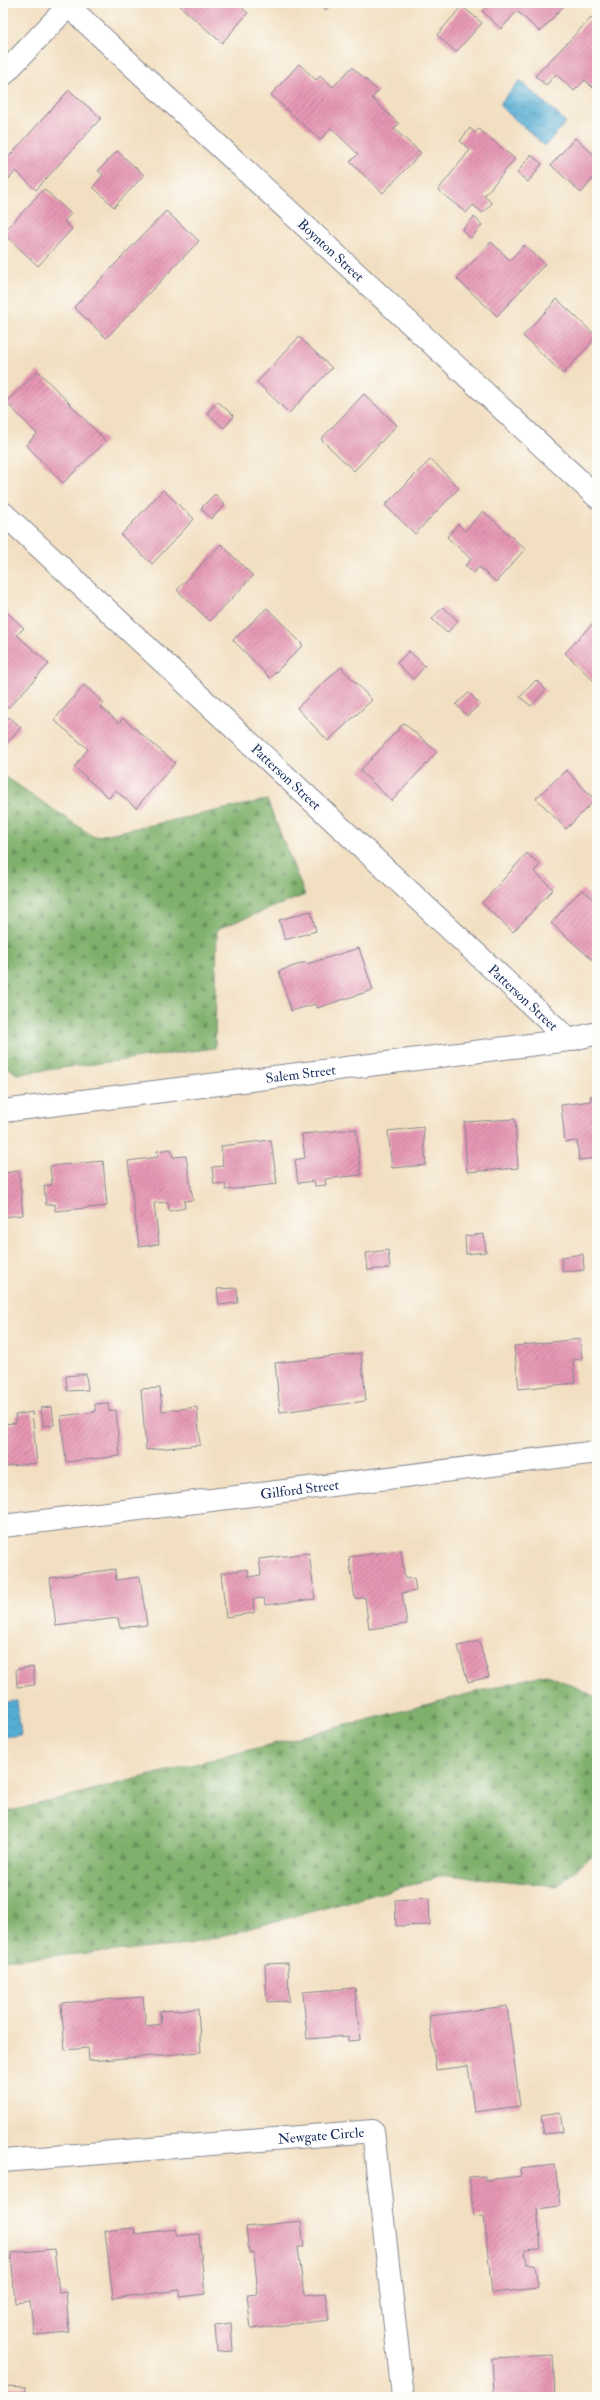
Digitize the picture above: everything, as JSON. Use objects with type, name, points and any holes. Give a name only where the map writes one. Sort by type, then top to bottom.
[{"type":"street","points":[[3,74],[68,4]]},
{"type":"street","name":"Boynton Street","points":[[68,4],[597,497]]},
{"type":"street","name":"Patterson Street","points":[[3,513],[569,1040]]},
{"type":"street","name":"Salem Street","points":[[3,1111],[569,1040],[597,1033]]},
{"type":"street","name":"Gilford Street","points":[[3,1526],[597,1452]]},
{"type":"street","name":"Newgate Circle","points":[[3,2161],[373,2131],[404,2397]]},
{"type":"green space","points":[[3,775],[94,837],[267,800],[305,895],[217,929],[215,1048],[17,1074],[3,1064]]},
{"type":"green space","points":[[546,1674],[597,1697],[597,1850],[558,1886],[447,1875],[188,1945],[3,1960],[3,1813]]},
{"type":"water","points":[[520,80],[566,122],[545,146],[499,105]]},
{"type":"water","points":[[17,1701],[21,1735],[3,1737],[3,1702]]},
{"type":"building","points":[[183,3],[237,3],[248,13],[222,43],[180,6]]},
{"type":"building","points":[[318,3],[332,3],[326,10]]},
{"type":"building","points":[[490,3],[566,3],[540,32],[517,11],[501,29],[482,11]]},
{"type":"building","points":[[462,6],[482,23],[456,52],[437,35]]},
{"type":"building","points":[[591,18],[597,23],[597,92],[585,80],[574,91],[556,74],[546,85],[535,76]]},
{"type":"building","points":[[299,64],[316,80],[320,75],[333,87],[352,67],[378,91],[372,98],[399,124],[394,129],[421,153],[383,193],[350,162],[358,154],[331,128],[320,140],[271,95]]},
{"type":"building","points":[[69,90],[101,118],[36,190],[16,171],[9,179],[3,174],[3,163]]},
{"type":"building","points":[[470,128],[475,133],[479,129],[515,159],[484,196],[492,203],[483,213],[473,205],[466,213],[438,190],[470,150],[460,141]]},
{"type":"building","points":[[575,138],[597,157],[597,174],[581,193],[551,165]]},
{"type":"building","points":[[117,151],[144,175],[114,207],[93,187],[103,175],[98,171]]},
{"type":"building","points":[[531,155],[542,164],[528,182],[517,173]]},
{"type":"building","points":[[44,189],[71,214],[64,221],[72,229],[38,266],[3,233]]},
{"type":"building","points":[[166,211],[199,241],[106,338],[74,307]]},
{"type":"building","points":[[474,217],[482,225],[471,238],[462,230]]},
{"type":"building","points":[[491,242],[510,260],[524,245],[545,264],[497,316],[457,279]]},
{"type":"building","points":[[557,299],[597,337],[563,374],[523,336]]},
{"type":"building","points":[[299,337],[332,368],[289,413],[257,382]]},
{"type":"building","points":[[38,371],[106,441],[63,483],[26,445],[37,434],[6,402]]},
{"type":"building","points":[[364,394],[397,425],[354,471],[321,439]]},
{"type":"building","points":[[217,401],[234,416],[224,428],[207,413]]},
{"type":"building","points":[[431,459],[459,488],[415,534],[385,505]]},
{"type":"building","points":[[163,490],[194,519],[152,564],[121,535]]},
{"type":"building","points":[[215,494],[225,505],[211,519],[201,508]]},
{"type":"building","points":[[483,511],[525,549],[496,582],[479,567],[474,573],[465,566],[471,559],[447,537],[458,524],[465,531]]},
{"type":"building","points":[[221,544],[253,576],[210,621],[177,590]]},
{"type":"building","points":[[443,607],[458,621],[447,633],[432,619]]},
{"type":"building","points":[[267,608],[303,645],[270,678],[233,640]]},
{"type":"building","points":[[3,609],[24,628],[17,635],[49,664],[8,708],[3,703]]},
{"type":"building","points":[[597,619],[597,684],[565,653]]},
{"type":"building","points":[[409,651],[425,666],[413,679],[397,663]]},
{"type":"building","points":[[341,667],[372,700],[328,741],[297,708]]},
{"type":"building","points":[[536,680],[546,690],[531,706],[520,697]]},
{"type":"building","points":[[84,685],[104,703],[101,707],[119,723],[123,718],[175,763],[136,808],[115,790],[109,798],[74,767],[88,749],[54,720]]},
{"type":"building","points":[[469,693],[480,704],[467,716],[456,704]]},
{"type":"building","points":[[9,717],[21,727],[5,745],[3,743],[3,724]]},
{"type":"building","points":[[404,723],[437,752],[392,801],[360,771]]},
{"type":"building","points":[[566,770],[595,800],[566,829],[536,798]]},
{"type":"building","points":[[527,853],[540,865],[534,871],[553,889],[513,932],[482,903]]},
{"type":"building","points":[[582,889],[597,902],[597,964],[551,923]]},
{"type":"building","points":[[311,911],[316,931],[285,940],[279,920]]},
{"type":"building","points":[[359,948],[373,990],[317,1008],[316,1004],[291,1011],[279,971]]},
{"type":"building","points":[[597,1095],[597,1158],[579,1160],[577,1141],[565,1142],[561,1105],[591,1101],[590,1096]]},
{"type":"building","points":[[515,1119],[518,1168],[467,1172],[464,1122]]},
{"type":"building","points":[[423,1127],[426,1165],[392,1168],[388,1131]]},
{"type":"building","points":[[356,1129],[361,1175],[325,1179],[326,1185],[315,1186],[314,1181],[298,1183],[295,1160],[305,1158],[302,1134]]},
{"type":"building","points":[[271,1140],[277,1184],[226,1190],[225,1183],[214,1184],[212,1167],[223,1166],[221,1146]]},
{"type":"building","points":[[171,1149],[173,1157],[186,1156],[193,1200],[184,1201],[185,1208],[169,1211],[168,1202],[154,1203],[159,1244],[139,1247],[128,1161],[158,1157],[157,1151]]},
{"type":"building","points":[[103,1161],[107,1206],[55,1211],[55,1204],[46,1205],[44,1186],[52,1185],[50,1166]]},
{"type":"building","points":[[19,1171],[23,1215],[3,1217],[3,1173]]},
{"type":"building","points":[[484,1234],[486,1252],[466,1254],[465,1236]]},
{"type":"building","points":[[388,1250],[390,1268],[368,1270],[366,1253]]},
{"type":"building","points":[[583,1254],[584,1270],[563,1272],[561,1257]]},
{"type":"building","points":[[237,1288],[238,1303],[219,1305],[217,1289]]},
{"type":"building","points":[[580,1339],[582,1359],[573,1360],[575,1383],[519,1389],[514,1346]]},
{"type":"building","points":[[361,1353],[366,1401],[280,1412],[275,1363]]},
{"type":"building","points":[[86,1374],[88,1390],[67,1391],[66,1376]]},
{"type":"building","points":[[160,1388],[162,1411],[197,1407],[200,1445],[146,1450],[141,1389]]},
{"type":"building","points":[[108,1403],[109,1411],[116,1410],[120,1456],[66,1462],[61,1416],[95,1412],[95,1404]]},
{"type":"building","points":[[52,1407],[54,1425],[43,1426],[41,1408]]},
{"type":"building","points":[[32,1412],[37,1463],[3,1467],[3,1424],[16,1423],[15,1415]]},
{"type":"building","points":[[401,1550],[405,1579],[414,1578],[416,1591],[402,1593],[407,1624],[369,1629],[365,1597],[355,1599],[349,1557]]},
{"type":"building","points":[[309,1553],[315,1599],[265,1605],[264,1598],[253,1599],[254,1613],[226,1617],[221,1573],[248,1569],[249,1577],[261,1575],[259,1559]]},
{"type":"building","points":[[115,1569],[116,1580],[140,1577],[147,1625],[120,1628],[118,1618],[56,1626],[50,1578]]},
{"type":"building","points":[[479,1641],[489,1677],[468,1682],[458,1646]]},
{"type":"building","points":[[33,1667],[35,1685],[17,1687],[16,1669]]},
{"type":"building","points":[[429,1898],[430,1925],[396,1926],[395,1900]]},
{"type":"building","points":[[288,1963],[289,2001],[267,2002],[265,1964]]},
{"type":"building","points":[[355,1988],[360,2040],[348,2041],[348,2036],[307,2039],[303,1992]]},
{"type":"building","points":[[143,1997],[146,2026],[161,2024],[160,2011],[198,2009],[201,2052],[89,2061],[88,2048],[65,2050],[61,2003]]},
{"type":"building","points":[[507,2006],[520,2106],[474,2112],[468,2066],[436,2070],[429,2016]]},
{"type":"building","points":[[560,2112],[563,2132],[544,2134],[541,2115]]},
{"type":"building","points":[[555,2165],[560,2206],[537,2209],[541,2249],[525,2250],[527,2264],[535,2264],[538,2288],[492,2293],[484,2216],[474,2217],[469,2177],[485,2176],[485,2180],[521,2176],[520,2169]]},
{"type":"building","points":[[301,2221],[304,2247],[298,2247],[304,2295],[325,2293],[329,2320],[251,2329],[247,2295],[258,2294],[254,2253],[249,2253],[246,2227]]},
{"type":"building","points":[[134,2228],[135,2234],[176,2229],[177,2236],[199,2234],[205,2294],[180,2297],[180,2290],[113,2298],[105,2231]]},
{"type":"building","points":[[54,2249],[59,2293],[66,2292],[69,2332],[34,2335],[30,2301],[15,2303],[11,2253]]},
{"type":"building","points":[[231,2323],[233,2351],[217,2352],[215,2325]]},
{"type":"building","points":[[553,2355],[555,2397],[511,2397],[511,2394],[494,2395],[492,2358]]},
{"type":"building","points":[[3,2386],[26,2387],[25,2397],[3,2397]]}]
